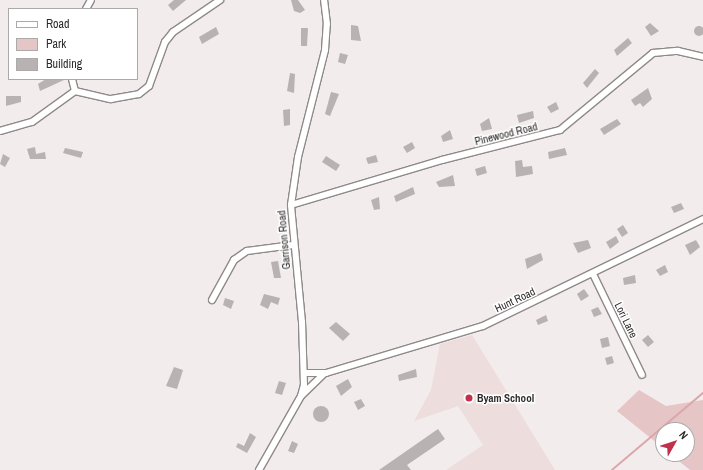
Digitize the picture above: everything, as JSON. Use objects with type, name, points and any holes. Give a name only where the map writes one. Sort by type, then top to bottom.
[{"type":"street","points":[[0,130],[32,122],[75,91],[111,99],[139,94],[149,86],[169,37],[220,0]]},
{"type":"street","name":"Garrison Road","points":[[259,470],[301,396],[304,373],[291,205],[298,157],[325,50],[327,24],[324,0]]},
{"type":"street","name":"Pinewood Road","points":[[291,205],[442,160],[560,130],[653,53],[678,51],[703,57]]},
{"type":"street","points":[[72,80],[75,91]]},
{"type":"street","name":"Hunt Road","points":[[304,373],[326,372],[483,326],[593,274],[703,219]]},
{"type":"street","points":[[212,300],[234,260],[247,251],[293,245]]},
{"type":"street","name":"Lori Lane","points":[[593,274],[642,375]]},
{"type":"street","name":"Hunt Road","points":[[301,396],[326,372]]},
{"type":"shaded area","name":"Byam School","points":[[472,335],[555,470],[446,470],[483,445],[458,406],[414,421],[431,390],[440,344]]},
{"type":"green space","points":[[639,390],[666,406],[703,400],[703,470],[690,470],[680,462],[695,462],[695,422],[655,422],[655,442],[617,411]]},
{"type":"building","points":[[174,0],[186,0],[173,11],[168,5]]},
{"type":"building","points":[[291,0],[298,0],[305,10],[300,13],[294,11]]},
{"type":"building","points":[[650,23],[659,31],[651,36],[645,27]]},
{"type":"building","points":[[351,25],[358,26],[361,41],[351,40]]},
{"type":"building","points":[[699,26],[704,31],[699,36],[694,31]]},
{"type":"building","points":[[216,27],[219,34],[202,44],[199,37]]},
{"type":"building","points":[[301,28],[308,28],[307,46],[301,46]]},
{"type":"building","points":[[628,38],[632,43],[617,56],[614,50]]},
{"type":"building","points":[[340,53],[348,55],[345,64],[338,62]]},
{"type":"building","points":[[595,69],[599,73],[587,88],[583,83]]},
{"type":"building","points":[[290,73],[295,74],[294,93],[287,91]]},
{"type":"building","points":[[44,80],[64,80],[40,91],[38,84]]},
{"type":"building","points":[[648,88],[652,99],[643,107],[640,103],[635,106],[631,100]]},
{"type":"building","points":[[331,92],[339,94],[330,116],[325,114]]},
{"type":"building","points":[[6,96],[21,96],[21,102],[6,106]]},
{"type":"building","points":[[556,102],[559,109],[551,113],[547,107]]},
{"type":"building","points":[[290,109],[290,125],[284,126],[283,110]]},
{"type":"building","points":[[533,111],[534,118],[519,123],[517,115]]},
{"type":"building","points":[[489,118],[492,129],[482,131],[480,124]]},
{"type":"building","points":[[617,119],[621,124],[604,135],[600,129]]},
{"type":"building","points":[[450,130],[453,139],[443,142],[441,136]]},
{"type":"building","points":[[412,142],[415,148],[407,153],[403,147]]},
{"type":"building","points":[[35,147],[36,154],[45,152],[46,159],[30,159],[27,149]]},
{"type":"building","points":[[65,148],[83,152],[81,158],[63,153]]},
{"type":"building","points":[[565,148],[567,155],[549,159],[548,152]]},
{"type":"building","points":[[3,154],[10,158],[5,167],[0,164]]},
{"type":"building","points":[[376,155],[378,162],[368,164],[366,158]]},
{"type":"building","points":[[326,156],[340,165],[336,171],[322,162]]},
{"type":"building","points":[[522,160],[523,167],[532,166],[533,174],[516,177],[515,161]]},
{"type":"building","points":[[485,166],[487,173],[477,176],[475,169]]},
{"type":"building","points":[[453,175],[455,186],[439,187],[436,182]]},
{"type":"building","points":[[413,187],[415,194],[396,202],[394,196]]},
{"type":"building","points":[[379,197],[380,209],[374,210],[371,200]]},
{"type":"building","points":[[681,203],[684,209],[674,213],[671,207]]},
{"type":"building","points":[[623,225],[628,233],[622,237],[617,229]]},
{"type":"building","points":[[616,236],[619,242],[610,249],[606,242]]},
{"type":"building","points":[[588,240],[591,248],[578,253],[573,243]]},
{"type":"building","points":[[696,240],[700,247],[690,255],[685,245]]},
{"type":"building","points":[[541,253],[543,260],[527,269],[525,259]]},
{"type":"building","points":[[278,261],[281,278],[274,278],[271,262]]},
{"type":"building","points":[[665,265],[668,272],[660,276],[656,270]]},
{"type":"building","points":[[635,275],[636,283],[624,285],[623,278]]},
{"type":"building","points":[[584,289],[589,296],[581,301],[577,294]]},
{"type":"building","points":[[264,294],[280,298],[278,305],[271,302],[268,309],[260,305]]},
{"type":"building","points":[[225,298],[234,301],[231,309],[223,305]]},
{"type":"building","points":[[598,307],[602,314],[594,317],[591,310]]},
{"type":"building","points":[[546,315],[548,321],[538,325],[536,320]]},
{"type":"building","points":[[336,322],[350,334],[343,341],[329,328]]},
{"type":"building","points":[[648,335],[654,342],[648,347],[642,340]]},
{"type":"building","points":[[608,337],[610,346],[602,348],[600,339]]},
{"type":"building","points":[[612,356],[614,363],[607,365],[605,358]]},
{"type":"building","points":[[174,367],[183,370],[177,389],[166,386]]},
{"type":"building","points":[[416,369],[417,377],[399,381],[398,375]]},
{"type":"building","points":[[348,379],[352,387],[341,396],[336,386]]},
{"type":"building","points":[[279,381],[286,383],[282,395],[275,393]]},
{"type":"building","points":[[361,399],[365,406],[358,410],[354,402]]},
{"type":"building","points":[[318,406],[324,406],[329,411],[327,420],[324,422],[318,422],[313,417],[313,411]]},
{"type":"building","points":[[438,429],[445,439],[407,465],[411,470],[379,470]]},
{"type":"building","points":[[250,433],[256,437],[247,453],[236,447],[238,443],[244,446]]},
{"type":"building","points":[[292,441],[298,444],[294,453],[288,451]]},
{"type":"waterway","points":[[612,470],[703,393]]},
{"type":"place","name":"Byam School","points":[[469,398]]}]
